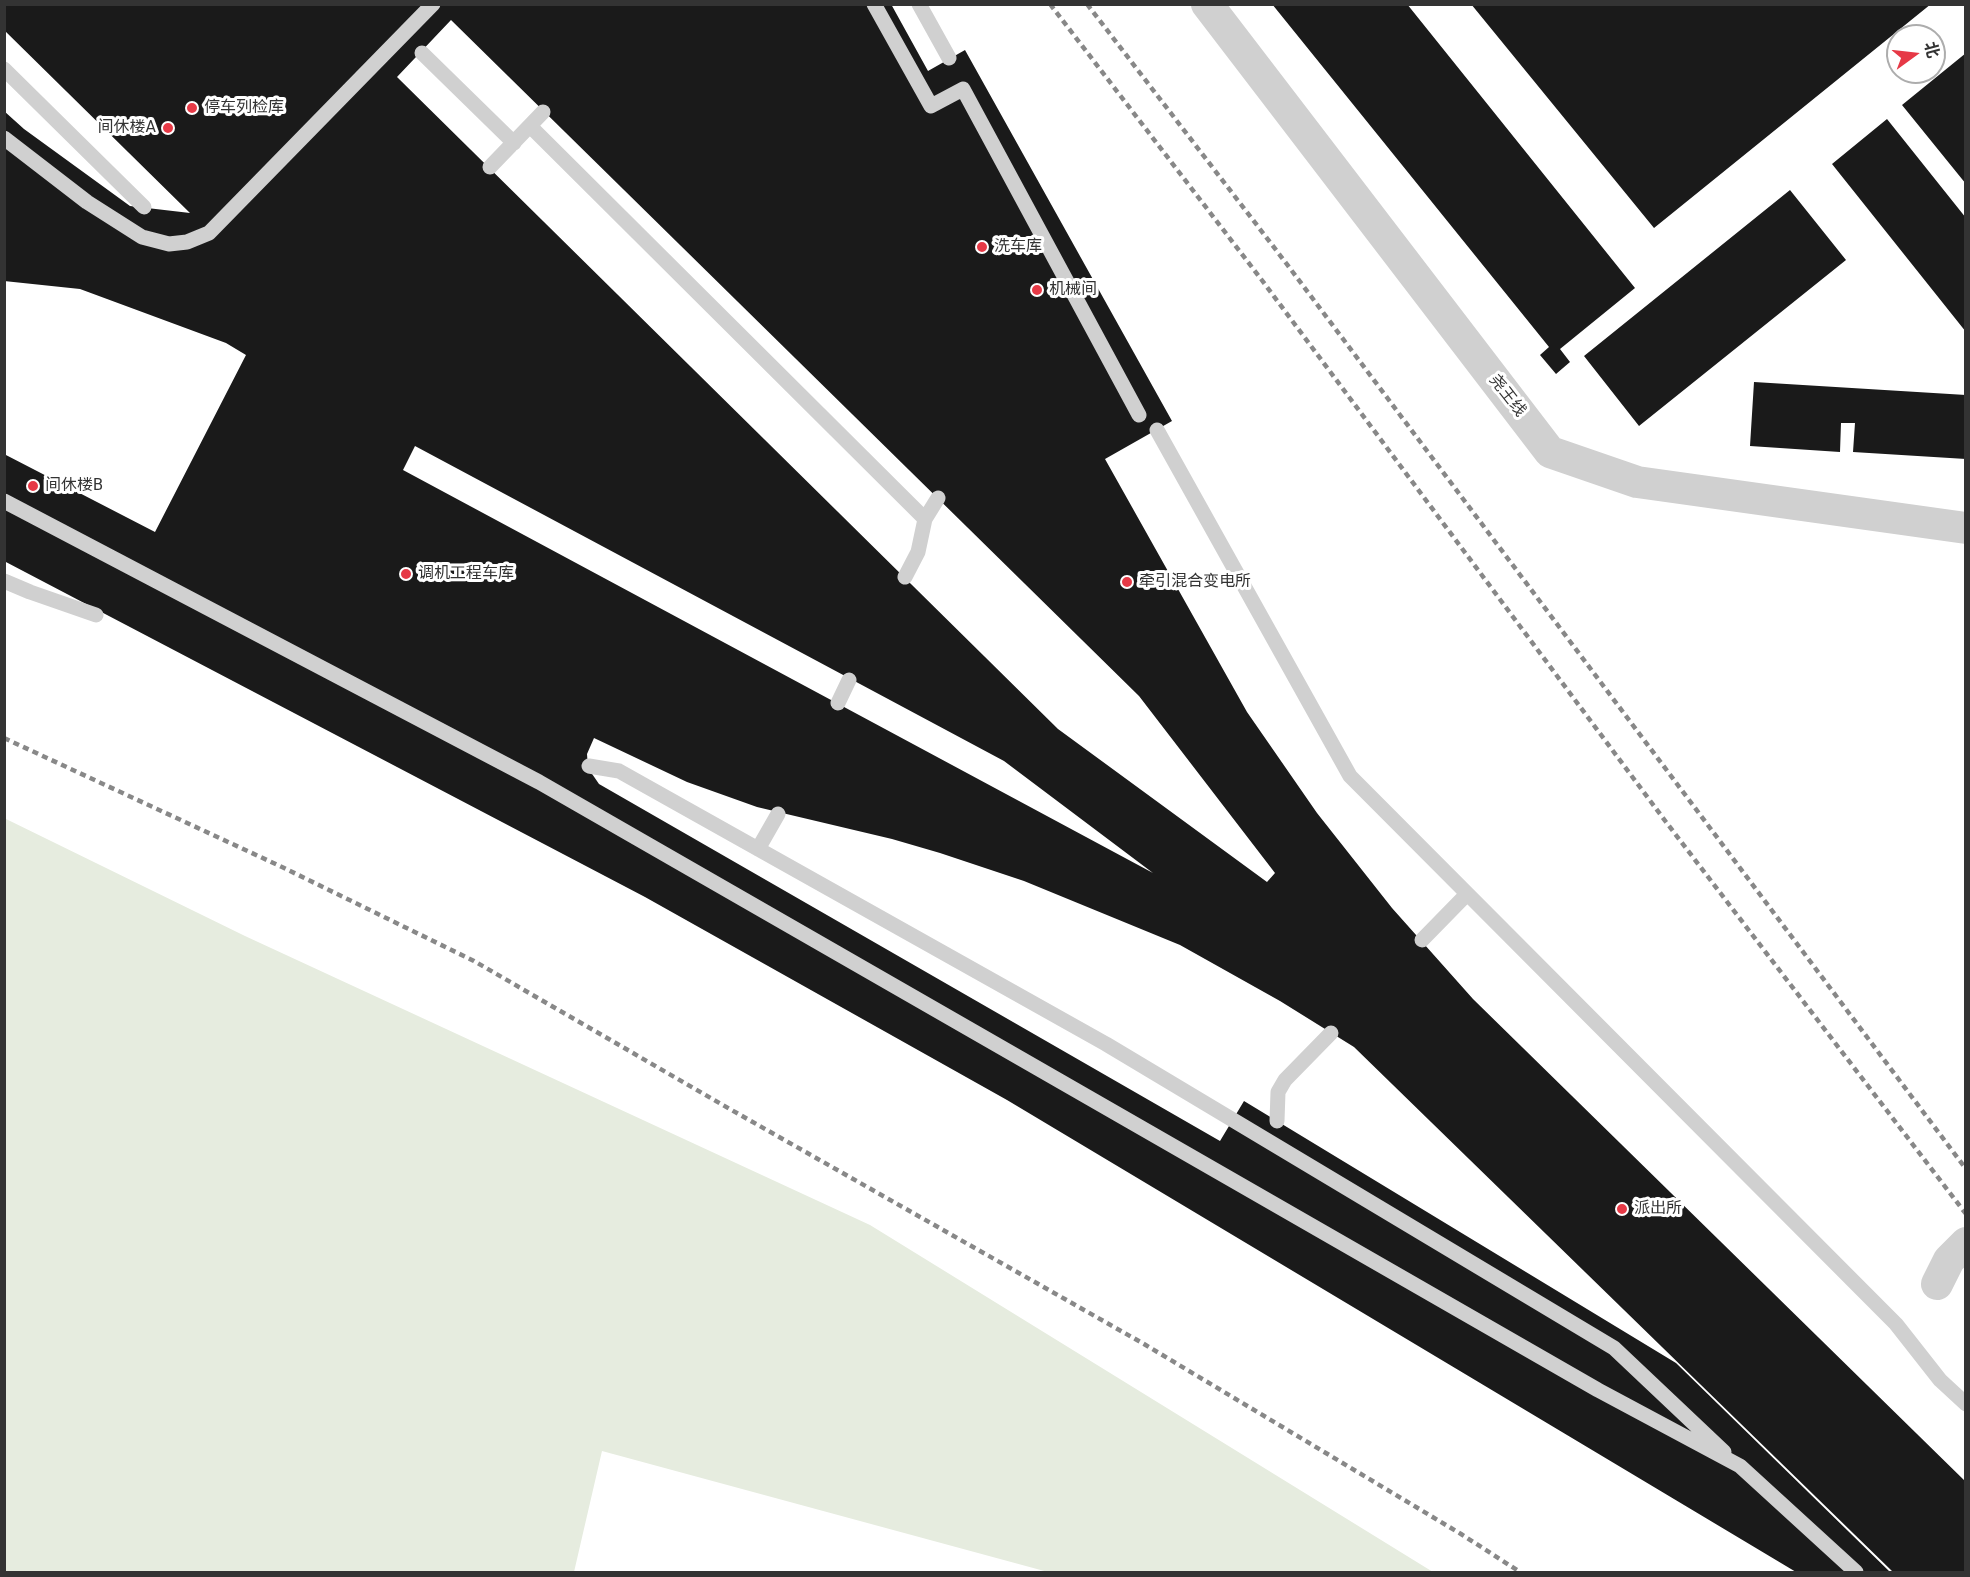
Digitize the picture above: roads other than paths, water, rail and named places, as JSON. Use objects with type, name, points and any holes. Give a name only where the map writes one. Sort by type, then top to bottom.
[{"type":"street","name":"尧王线","points":[[1207,4],[1550,452],[1637,482],[1965,528]]},
{"type":"street","points":[[1937,1284],[1949,1260],[1965,1243]]},
{"type":"lane","points":[[4,138],[87,202],[142,237],[169,244],[187,242],[209,233],[433,4]]},
{"type":"lane","points":[[874,4],[931,106],[963,88],[1139,415]]},
{"type":"lane","points":[[919,4],[949,58]]},
{"type":"lane","points":[[422,53],[513,142]]},
{"type":"lane","points":[[4,69],[144,207]]},
{"type":"lane","points":[[490,167],[543,112]]},
{"type":"lane","points":[[530,126],[925,519]]},
{"type":"lane","points":[[1157,430],[1350,776],[1896,1324],[1941,1380],[1965,1404]]},
{"type":"lane","points":[[905,577],[918,552],[925,519],[938,498]]},
{"type":"lane","points":[[4,501],[539,782],[1598,1390],[1740,1466]]},
{"type":"lane","points":[[4,581],[96,615]]},
{"type":"lane","points":[[838,703],[849,680]]},
{"type":"lane","points":[[590,766],[619,771],[1096,1038],[1614,1348],[1856,1572]]},
{"type":"lane","points":[[758,849],[778,814]]},
{"type":"lane","points":[[1422,940],[1467,894]]},
{"type":"lane","points":[[1277,1121],[1278,1092],[1285,1080],[1331,1033]]},
{"type":"railway","points":[[1050,4],[1261,279],[1666,822],[1966,1214]]},
{"type":"railway","points":[[1087,4],[1286,263],[1966,1169]]},
{"type":"railway","points":[[4,738],[282,867],[474,961],[1144,1344],[1461,1534],[1520,1572]]},
{"type":"place","name":"停车列检库","points":[[192,108]]},
{"type":"place","name":"间休楼A","points":[[168,128]]},
{"type":"place","name":"洗车库","points":[[982,247]]},
{"type":"place","name":"机械间","points":[[1037,290]]},
{"type":"place","name":"间休楼B","points":[[33,486]]},
{"type":"place","name":"调机工程车库","points":[[406,574]]},
{"type":"place","name":"牵引混合变电所","points":[[1127,582]]},
{"type":"place","name":"派出所","points":[[1622,1209]]}]
